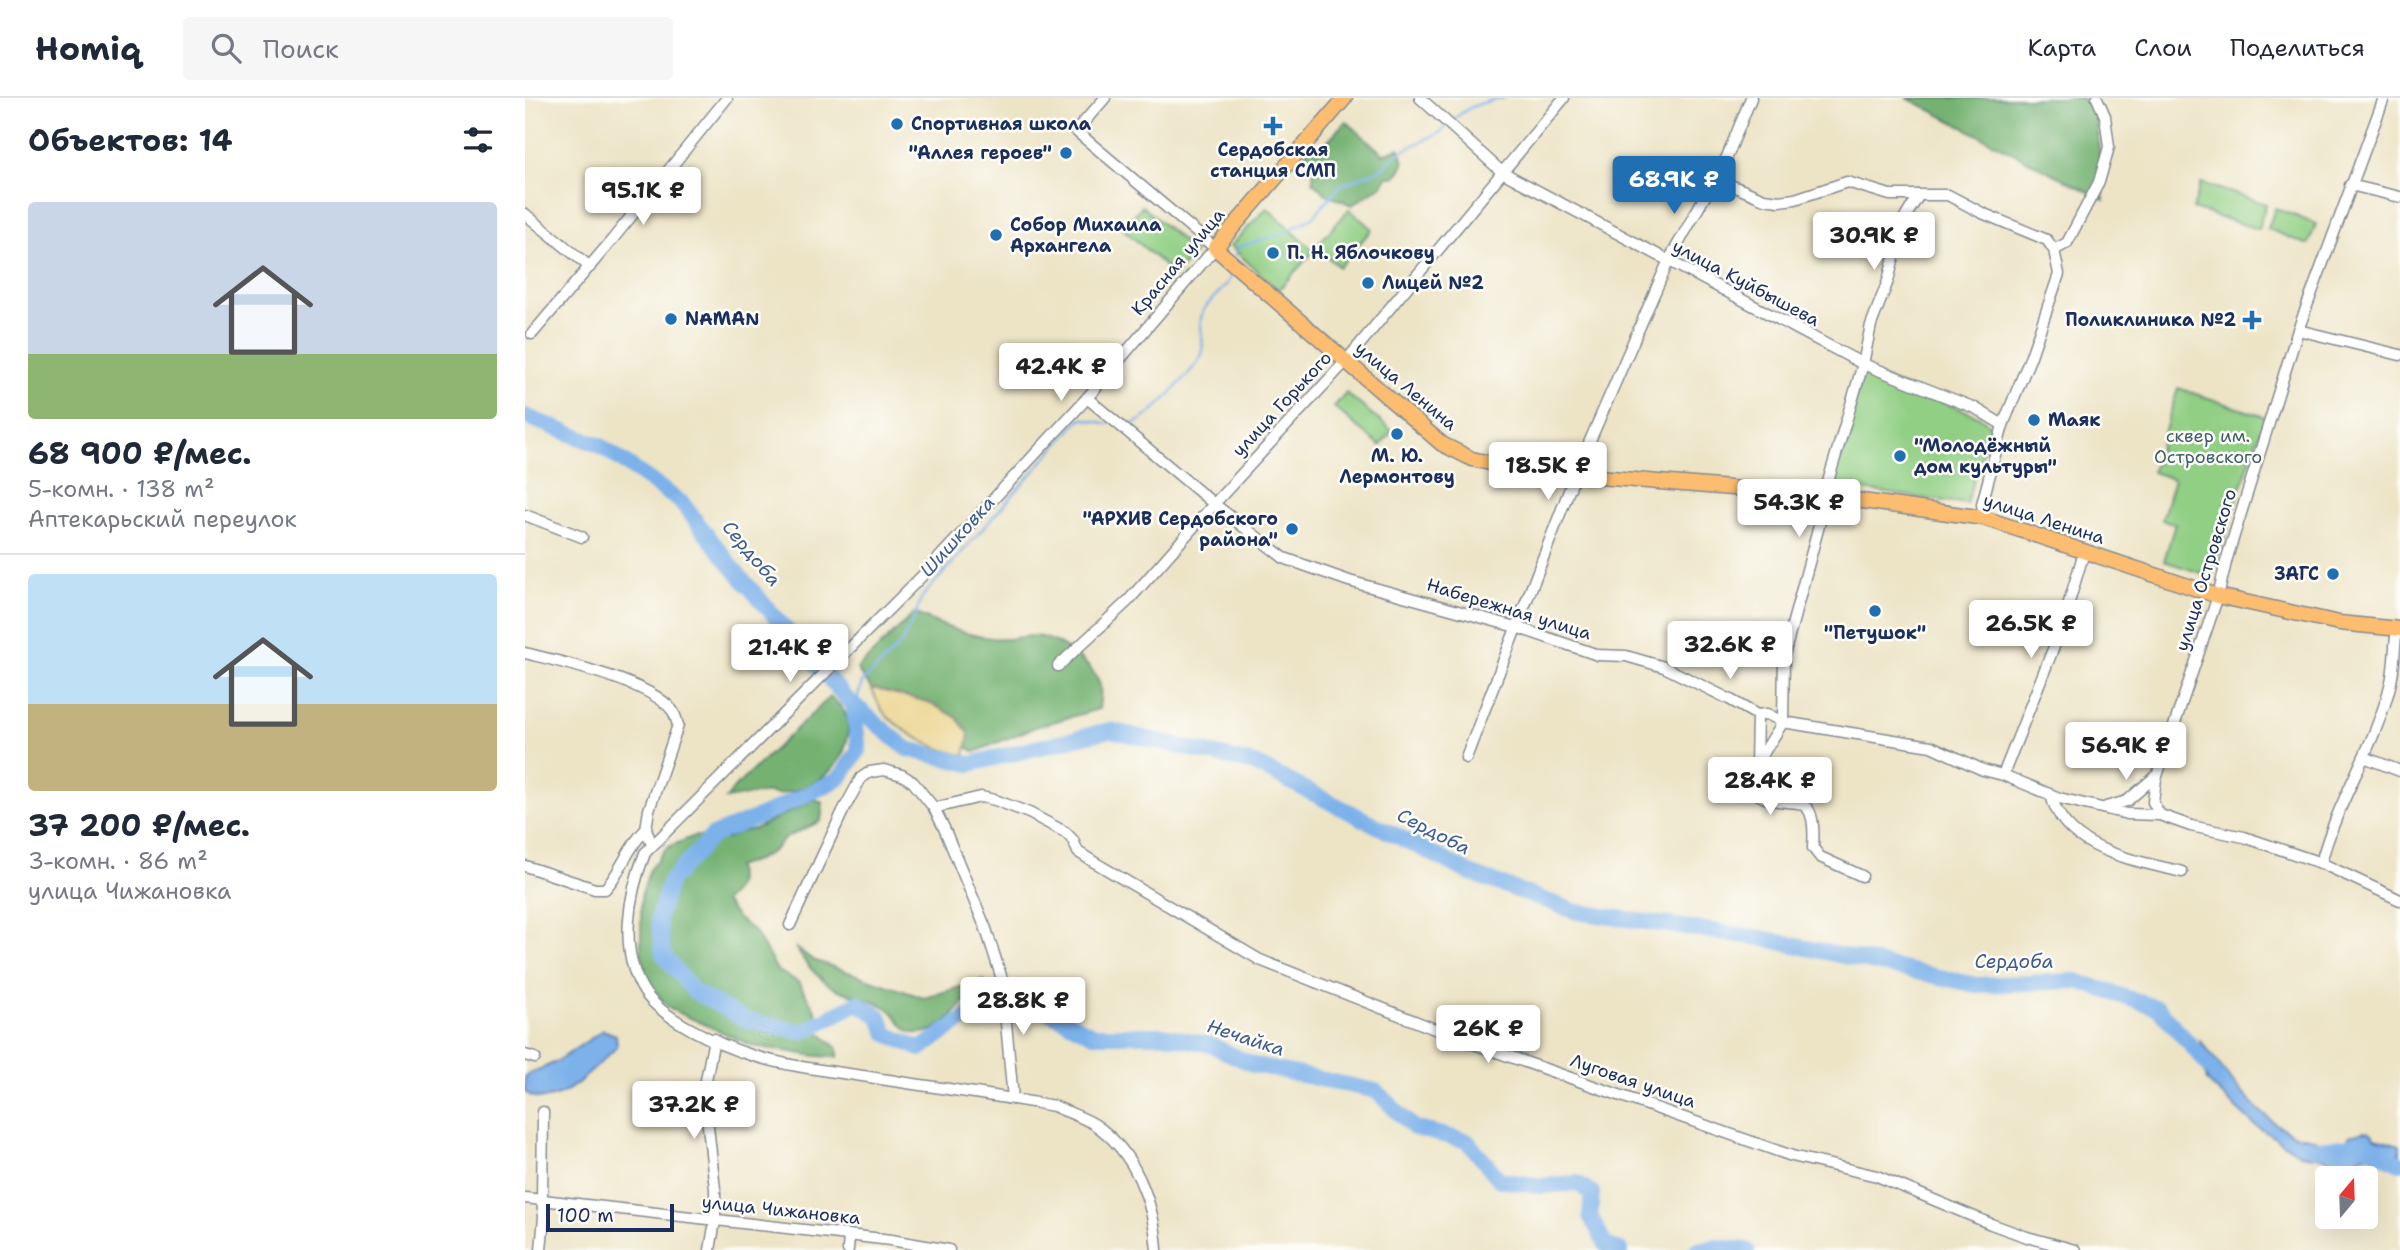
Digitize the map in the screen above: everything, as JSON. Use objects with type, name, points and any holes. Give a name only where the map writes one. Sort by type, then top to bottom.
[{"type":"main road","name":"Красная улица","points":[[1215,248],[1345,98]]},
{"type":"main road","name":"улица Ленина","points":[[1215,248],[1442,444],[1472,459],[1575,475],[1827,496],[1984,518],[2218,596],[2398,635]]},
{"type":"street","points":[[532,334],[727,98]]},
{"type":"street","name":"улица Ленина","points":[[1105,98],[1076,131],[1215,248]]},
{"type":"street","name":"улица Куйбышева","points":[[1420,98],[1502,172],[1863,364],[1975,408],[2003,425]]},
{"type":"street","name":"улица Горького","points":[[1058,666],[1128,601],[1213,504],[1346,361],[1564,98]]},
{"type":"street","points":[[1467,758],[1575,475],[1668,262],[1727,157],[1751,98]]},
{"type":"street","points":[[2054,250],[2067,243],[2099,182],[2109,146],[2105,116],[2097,98]]},
{"type":"street","name":"улица Островского","points":[[2160,815],[2153,802],[2159,770],[2218,596],[2227,558],[2298,330],[2384,98]]},
{"type":"street","points":[[1709,187],[1733,186],[1764,199],[1779,201],[1795,199],[1847,182],[1890,195],[1948,195],[1982,213],[2047,240],[2054,250],[2059,274],[2031,356],[2003,425],[1982,504],[1984,518]]},
{"type":"street","points":[[2350,185],[2400,197]]},
{"type":"street","points":[[1756,765],[1783,722],[1784,655],[1827,496],[1827,485],[1863,364],[1871,325],[1888,281],[1903,221],[1919,195]]},
{"type":"street","points":[[525,214],[590,267]]},
{"type":"street","name":"Красная улица","points":[[1157,1250],[1156,1234],[1144,1188],[1126,1153],[1109,1135],[1091,1122],[1054,1106],[796,1066],[752,1055],[714,1039],[669,1017],[641,988],[630,946],[629,911],[641,864],[652,845],[925,573],[1087,398],[1215,248]]},
{"type":"street","points":[[2298,330],[2400,355]]},
{"type":"street","name":"Набережная улица","points":[[1087,398],[1213,504],[1284,558],[1349,581],[1517,627],[1598,655],[1626,656],[1664,667],[1757,715],[1767,714],[1783,722],[1931,746],[1983,770],[2003,775],[2051,795],[2127,814],[2160,815],[2190,826],[2244,837],[2321,863],[2400,900]]},
{"type":"street","points":[[525,515],[582,537]]},
{"type":"street","points":[[2003,775],[2061,629],[2084,552]]},
{"type":"street","points":[[2321,863],[2337,813],[2364,757],[2391,682],[2398,635]]},
{"type":"street","points":[[525,653],[625,682],[662,701],[675,715],[678,725],[656,786],[646,829],[632,843],[612,882],[605,889],[595,889],[525,866]]},
{"type":"street","points":[[1757,715],[1756,765],[1751,789],[1761,799],[1780,803],[1795,800],[1803,804],[1809,812],[1814,830],[1813,848],[1820,858],[1862,876]]},
{"type":"street","points":[[2364,757],[2400,771]]},
{"type":"street","points":[[790,925],[861,778],[870,772],[884,770],[902,775],[913,782],[934,808],[981,916],[1002,979],[1013,1099]]},
{"type":"street","points":[[2100,808],[2127,802],[2152,780],[2159,770]]},
{"type":"street","points":[[2051,795],[2054,806],[2072,829],[2098,847],[2128,859],[2182,872]]},
{"type":"street","name":"Луговая улица","points":[[934,808],[981,797],[1022,810],[1065,832],[1079,852],[1094,862],[1259,960],[1460,1039],[1792,1156],[1877,1176],[2015,1233],[2075,1250]]},
{"type":"street","points":[[646,829],[652,845]]},
{"type":"street","points":[[710,1250],[715,1221],[715,1189],[704,1090],[714,1039]]},
{"type":"street","points":[[541,1250],[544,1217],[541,1200],[543,1112]]},
{"type":"street","name":"улица Чижановка","points":[[525,1198],[849,1235],[949,1250]]},
{"type":"street","points":[[848,1250],[849,1235]]},
{"type":"green space","points":[[1907,98],[2081,98],[2095,110],[2104,200]]},
{"type":"green space","points":[[1346,121],[1383,154],[1399,148],[1403,157],[1402,167],[1394,177],[1387,177],[1382,185],[1352,205],[1326,194],[1313,182],[1313,164],[1304,154],[1312,146],[1318,151]]},
{"type":"green space","points":[[2201,183],[2266,204],[2258,229],[2193,209]]},
{"type":"green space","points":[[1142,206],[1195,252],[1175,275],[1122,228]]},
{"type":"green space","points":[[1267,208],[1314,251],[1278,290],[1230,246]]},
{"type":"green space","points":[[2275,208],[2316,224],[2308,245],[2268,229]]},
{"type":"green space","points":[[1349,209],[1372,229],[1339,267],[1316,247]]},
{"type":"green space","points":[[1864,371],[1978,416],[1991,426],[1966,504],[1827,485]]},
{"type":"green space","name":"сквер им. Островского","points":[[2178,388],[2265,417],[2211,576],[2164,561],[2175,524],[2162,520],[2174,479],[2152,472]]},
{"type":"green space","points":[[1346,393],[1392,431],[1380,446],[1334,407]]},
{"type":"green space","points":[[914,613],[979,636],[1006,639],[1043,637],[1062,646],[1095,674],[1101,695],[1099,709],[1035,727],[975,752],[967,747],[969,734],[956,717],[928,702],[871,688],[857,669]]},
{"type":"green space","points":[[830,697],[840,706],[848,721],[844,750],[832,769],[814,783],[792,792],[759,793],[726,799],[734,788]]},
{"type":"green space","points":[[815,799],[823,803],[821,821],[785,838],[773,851],[759,859],[736,867],[736,886],[724,901],[737,918],[755,932],[777,970],[798,982],[816,1011],[818,1031],[838,1049],[838,1057],[753,1046],[670,1009],[647,983],[641,950],[641,897],[649,871],[666,848],[694,836],[726,839],[755,829]]},
{"type":"green space","points":[[795,947],[813,960],[924,998],[984,980],[946,1022],[930,1031],[914,1033],[904,1027],[887,1008],[836,989],[823,981]]},
{"type":"sand","points":[[871,688],[928,702],[956,717],[969,734],[965,755],[934,746],[904,730],[880,707]]},
{"type":"water","points":[[603,1030],[616,1035],[617,1047],[574,1086],[549,1098],[537,1098],[525,1092],[525,1076],[556,1062]]},
{"type":"water","points":[[2200,1041],[2253,1104],[2277,1125],[2296,1135],[2309,1137],[2336,1148],[2350,1135],[2370,1132],[2376,1138],[2400,1145],[2400,1159],[2393,1153],[2362,1156],[2349,1166],[2340,1166],[2326,1158],[2300,1154],[2253,1124],[2207,1081]]},
{"type":"waterway","name":"Шишковка","points":[[1451,122],[1475,106],[1504,98]]},
{"type":"waterway","name":"Шишковка","points":[[1235,256],[1238,247],[1284,233],[1312,218],[1341,185],[1379,170],[1400,152],[1446,127]]},
{"type":"waterway","name":"Шишковка","points":[[1129,425],[1157,407],[1199,360],[1203,349],[1201,316],[1227,284],[1232,273]]},
{"type":"waterway","name":"Сердоба","points":[[525,416],[601,446],[682,503],[737,573],[846,698],[907,749],[970,764],[1110,730],[1255,764],[1470,873],[1577,912],[1761,938],[1976,985],[2077,981],[2158,1008],[2216,1074]]},
{"type":"waterway","name":"Шишковка","points":[[855,705],[862,683],[900,645],[922,597],[1081,418],[1109,424]]},
{"type":"waterway","name":"Нечайка","points":[[853,704],[859,750],[839,779],[713,835],[670,881],[658,918],[663,954],[694,992],[746,1020],[803,1032],[857,1003],[879,1016],[887,1034],[920,1049],[986,1004],[1034,1005],[1094,1035],[1164,1035],[1211,1045],[1254,1065],[1376,1091],[1414,1128],[1467,1141],[1500,1180],[1541,1186],[1577,1183],[1592,1193],[1590,1216],[1606,1245],[1621,1250]]},
{"type":"waterway","name":"Сердоба","points":[[2309,1146],[2317,1149],[2364,1145],[2400,1163]]},
{"type":"waterway","name":"Нечайка","points":[[1697,1250],[1717,1247],[1747,1250]]},
{"type":"place","name":"Спортивная школа","points":[[897,124]]},
{"type":"place","name":"Сердобская станция СМП","points":[[1273,126]]},
{"type":"place","name":"\"Аллея героев\"","points":[[1066,153]]},
{"type":"place","name":"Собор Михаила Архангела","points":[[996,235]]},
{"type":"place","name":"П. Н. Яблочкову","points":[[1273,253]]},
{"type":"place","name":"Лицей №2","points":[[1368,283]]},
{"type":"place","name":"NAMAN","points":[[671,319]]},
{"type":"place","name":"Поликлиника №2","points":[[2252,320]]},
{"type":"place","name":"Maяк","points":[[2034,420]]},
{"type":"place","name":"М. Ю. Лермонтову","points":[[1397,434]]},
{"type":"place","name":"\"Молодёжный дом культуры\"","points":[[1900,456]]},
{"type":"place","name":"\"АРХИВ Сердобского района\"","points":[[1292,529]]},
{"type":"place","name":"ЗАГС","points":[[2333,574]]},
{"type":"place","name":"\"Петушок\"","points":[[1875,611]]}]
